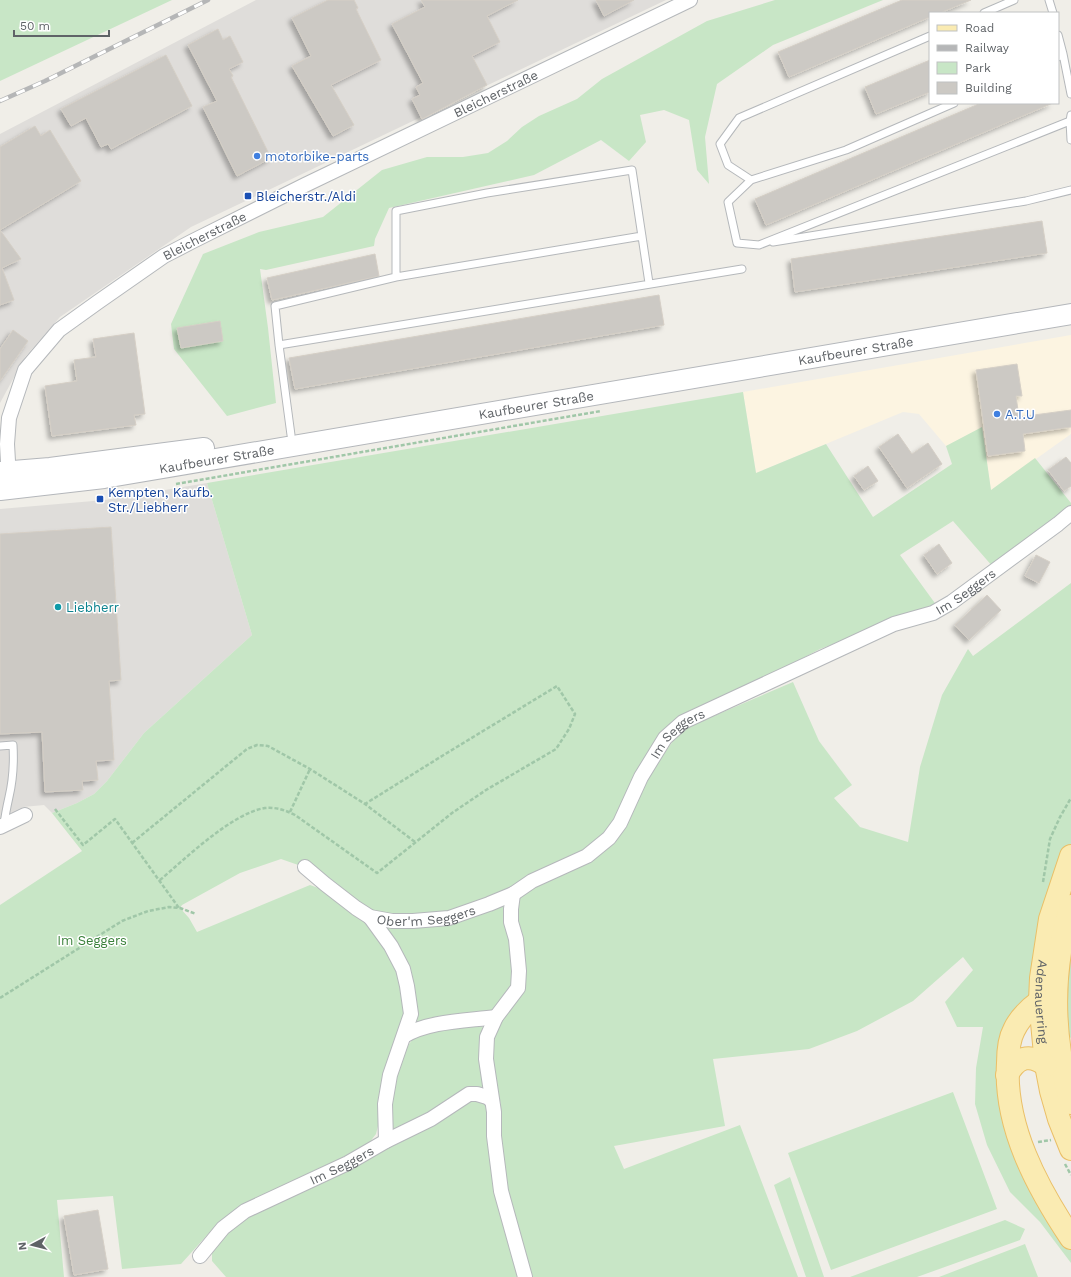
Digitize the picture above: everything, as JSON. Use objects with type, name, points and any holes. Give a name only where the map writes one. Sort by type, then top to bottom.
[{"type":"main road","name":"Kaufbeurer Straße","points":[[5,481],[199,448],[291,435],[751,354],[1071,302]]},
{"type":"main road","name":"Kaufbeurer Straße","points":[[5,481],[104,478],[1071,314]]},
{"type":"main road","name":"Adenauerring","points":[[1071,856],[1050,919],[1041,978],[1040,1001],[1046,1065],[1051,1090],[1059,1119],[1071,1148]]},
{"type":"main road","name":"Adenauerring","points":[[1069,1091],[1064,1032],[1056,995],[1058,960],[1071,906]]},
{"type":"main road","points":[[1040,1001],[1027,1010],[1013,1030],[1008,1051],[1007,1075],[1010,1103],[1014,1121],[1024,1150],[1037,1180],[1054,1213],[1071,1238]]},
{"type":"main road","points":[[1007,1075],[1012,1066],[1018,1061],[1024,1059],[1031,1058],[1046,1065]]},
{"type":"street","name":"Bleicherstraße","points":[[5,481],[6,444],[9,418],[25,370],[59,330],[164,256],[299,188],[690,0]]},
{"type":"street","name":"Im Seggers","points":[[513,894],[532,881],[587,856],[609,838],[620,823],[641,777],[665,738],[683,722],[894,624],[933,613],[952,602],[1071,513]]},
{"type":"street","points":[[2,826],[25,815]]},
{"type":"street","name":"Ober'm Seggers","points":[[305,867],[325,884],[370,917],[392,921],[449,918],[513,894]]},
{"type":"street","points":[[513,894],[511,922],[516,939],[519,971],[518,988],[496,1018],[487,1037],[486,1059],[494,1112],[494,1136],[501,1191],[525,1277]]},
{"type":"street","points":[[370,917],[391,946],[403,969],[411,1014],[390,1075],[385,1104],[386,1141]]},
{"type":"street","points":[[404,1036],[414,1030],[424,1027],[496,1018]]},
{"type":"street","name":"Im Seggers","points":[[200,1256],[223,1228],[245,1211],[348,1163],[386,1141],[431,1120],[469,1094],[477,1094],[491,1100]]},
{"type":"lane","points":[[986,12],[1014,0]]},
{"type":"lane","points":[[1049,0],[1053,12]]},
{"type":"lane","points":[[751,180],[728,165],[720,144],[739,118],[929,36]]},
{"type":"lane","points":[[1059,46],[1060,56],[1071,94]]},
{"type":"lane","points":[[952,104],[846,150],[751,180],[728,202],[737,243],[759,245],[1026,201],[1071,190]]},
{"type":"lane","points":[[759,245],[1070,118],[1071,140]]},
{"type":"lane","points":[[396,277],[396,211],[487,193],[632,170],[650,283]]},
{"type":"lane","points":[[291,435],[275,306],[396,277],[642,236]]},
{"type":"lane","points":[[279,345],[742,269]]},
{"type":"lane","points":[[0,746],[13,745],[14,758],[9,797],[2,826]]},
{"type":"path","points":[[160,880],[208,840],[240,817],[265,808],[283,809],[290,812],[377,874],[452,813],[486,790],[556,749],[569,729],[575,714],[557,686],[365,804]]},
{"type":"path","points":[[132,843],[247,749],[257,745],[268,746],[310,769],[365,804],[415,842]]},
{"type":"path","points":[[290,812],[310,769]]},
{"type":"path","points":[[55,809],[83,845],[115,819],[180,908]]},
{"type":"path","points":[[0,998],[122,921],[148,911],[169,907],[180,908],[196,914]]},
{"type":"shaded area","points":[[256,0],[666,0],[191,227],[60,317],[25,357],[0,403],[0,134]]},
{"type":"shaded area","points":[[1071,335],[1071,434],[991,491],[982,428],[946,446],[919,414],[903,412],[756,473],[743,392]]},
{"type":"shaded area","points":[[207,483],[252,635],[144,733],[107,781],[94,794],[52,813],[44,805],[23,807],[0,818],[0,509],[105,500]]},
{"type":"green space","points":[[0,0],[172,0],[0,81]]},
{"type":"green space","points":[[775,0],[883,0],[773,45],[717,84],[705,137],[709,184],[697,170],[689,120],[664,110],[640,115],[646,142],[629,161],[601,140],[534,175],[389,208],[375,239],[374,246],[266,270],[260,269],[276,403],[227,416],[174,349],[171,324],[203,254],[259,232],[323,217],[382,170],[427,157],[463,157],[488,153],[507,141],[522,127],[539,116],[577,99],[602,79],[707,21]]},
{"type":"green space","points":[[743,392],[756,473],[826,444],[873,517],[952,464],[946,446],[982,427],[991,490],[1035,458],[1071,503],[1071,507],[993,567],[953,521],[900,555],[937,606],[820,649],[726,699],[681,718],[617,820],[591,848],[510,890],[449,913],[393,917],[367,908],[304,867],[281,859],[240,873],[182,905],[180,908],[189,918],[197,932],[310,885],[324,890],[366,922],[386,949],[398,971],[406,1014],[376,1134],[366,1147],[218,1223],[181,1264],[122,1269],[113,1196],[57,1200],[64,1277],[0,1277],[0,905],[82,851],[52,813],[94,794],[107,781],[144,733],[252,635],[207,483]]},
{"type":"green space","points":[[1071,583],[1071,1038],[1057,1026],[1005,1026],[997,1084],[1002,1114],[1026,1184],[1048,1219],[1071,1249],[1071,1263],[1040,1222],[1010,1192],[987,1145],[975,1104],[976,1068],[983,1027],[957,1027],[945,1002],[973,970],[963,957],[913,1001],[857,1031],[809,1049],[713,1059],[725,1126],[614,1146],[624,1169],[740,1125],[798,1277],[531,1277],[507,1189],[500,1135],[501,1105],[490,1059],[493,1038],[501,1018],[515,1004],[516,921],[518,897],[534,883],[589,860],[673,741],[688,727],[793,682],[819,741],[852,785],[834,798],[860,827],[908,842],[920,767],[942,695],[968,649],[973,656]]},
{"type":"green space","points":[[501,903],[505,910],[511,930],[513,987],[494,1010],[487,1013],[413,1024],[415,1014],[382,928]]},
{"type":"green space","points":[[481,1023],[483,1028],[485,1083],[481,1088],[430,1116],[393,1130],[389,1124],[390,1104],[402,1054],[412,1040],[421,1034]]},
{"type":"green space","points":[[953,1092],[997,1209],[831,1270],[788,1153]]},
{"type":"green space","points":[[475,1099],[484,1102],[488,1107],[519,1277],[226,1277],[212,1261],[212,1251],[228,1230],[248,1215]]},
{"type":"green space","points":[[790,1177],[824,1277],[806,1277],[774,1185]]},
{"type":"green space","points":[[1005,1220],[1025,1229],[1020,1240],[917,1277],[850,1277]]},
{"type":"green space","points":[[1025,1244],[1038,1277],[939,1277]]},
{"type":"building","points":[[328,0],[354,0],[358,8],[356,9],[381,60],[331,85],[354,125],[333,136],[292,66],[311,56],[292,18]]},
{"type":"building","points":[[421,0],[518,0],[487,16],[500,42],[472,56],[487,85],[422,119],[412,99],[420,95],[416,87],[423,83],[392,24],[425,7]]},
{"type":"building","points":[[596,0],[634,0],[604,16]]},
{"type":"building","points":[[902,0],[971,0],[942,12],[929,12],[929,17],[789,77],[778,52]]},
{"type":"building","points":[[218,29],[223,40],[230,36],[243,62],[229,69],[233,76],[231,77],[271,158],[237,176],[203,107],[217,101],[188,45]]},
{"type":"building","points":[[166,55],[192,106],[111,149],[108,144],[101,147],[86,118],[71,126],[61,109]]},
{"type":"building","points":[[929,60],[929,92],[876,114],[865,87]]},
{"type":"building","points":[[979,104],[1051,104],[766,225],[755,199]]},
{"type":"building","points":[[35,126],[41,136],[50,130],[81,181],[0,230],[0,147]]},
{"type":"building","points":[[1042,221],[1047,253],[795,292],[791,259]]},
{"type":"building","points":[[0,230],[21,259],[2,268],[14,300],[0,305]]},
{"type":"building","points":[[375,254],[379,276],[272,300],[267,278]]},
{"type":"building","points":[[659,295],[664,325],[295,389],[289,358]]},
{"type":"building","points":[[220,321],[223,341],[181,348],[177,328]]},
{"type":"building","points":[[13,330],[28,341],[0,381],[0,349]]},
{"type":"building","points":[[134,333],[145,414],[134,415],[136,425],[52,436],[45,386],[77,381],[74,360],[96,357],[93,339]]},
{"type":"building","name":"A.T.U","points":[[1017,364],[1022,396],[1016,396],[1019,417],[1071,410],[1071,427],[1023,434],[1025,451],[988,456],[976,370]]},
{"type":"building","points":[[898,434],[912,454],[928,443],[942,464],[907,488],[879,447]]},
{"type":"building","points":[[1066,457],[1071,463],[1071,486],[1064,491],[1048,470]]},
{"type":"building","points":[[868,466],[878,481],[864,490],[854,476]]},
{"type":"building","name":"Liebherr","points":[[111,527],[121,680],[109,681],[114,760],[96,761],[98,780],[82,781],[83,790],[45,792],[42,732],[0,734],[0,534]]},
{"type":"building","points":[[939,544],[952,563],[937,574],[924,555]]},
{"type":"building","points":[[1036,555],[1050,562],[1039,583],[1025,576]]},
{"type":"building","points":[[987,595],[1001,610],[969,640],[955,625]]},
{"type":"building","points":[[98,1210],[108,1269],[74,1275],[64,1216]]},
{"type":"railway","points":[[0,101],[45,81],[208,0]]},
{"type":"place","name":"motorbike-parts","points":[[257,156]]},
{"type":"place","name":"Bleicherstr./Aldi","points":[[248,196]]},
{"type":"place","name":"A.T.U","points":[[997,414]]},
{"type":"place","name":"Kempten, Kaufb. Str./Liebherr","points":[[100,499]]},
{"type":"place","name":"Liebherr","points":[[58,607]]}]
